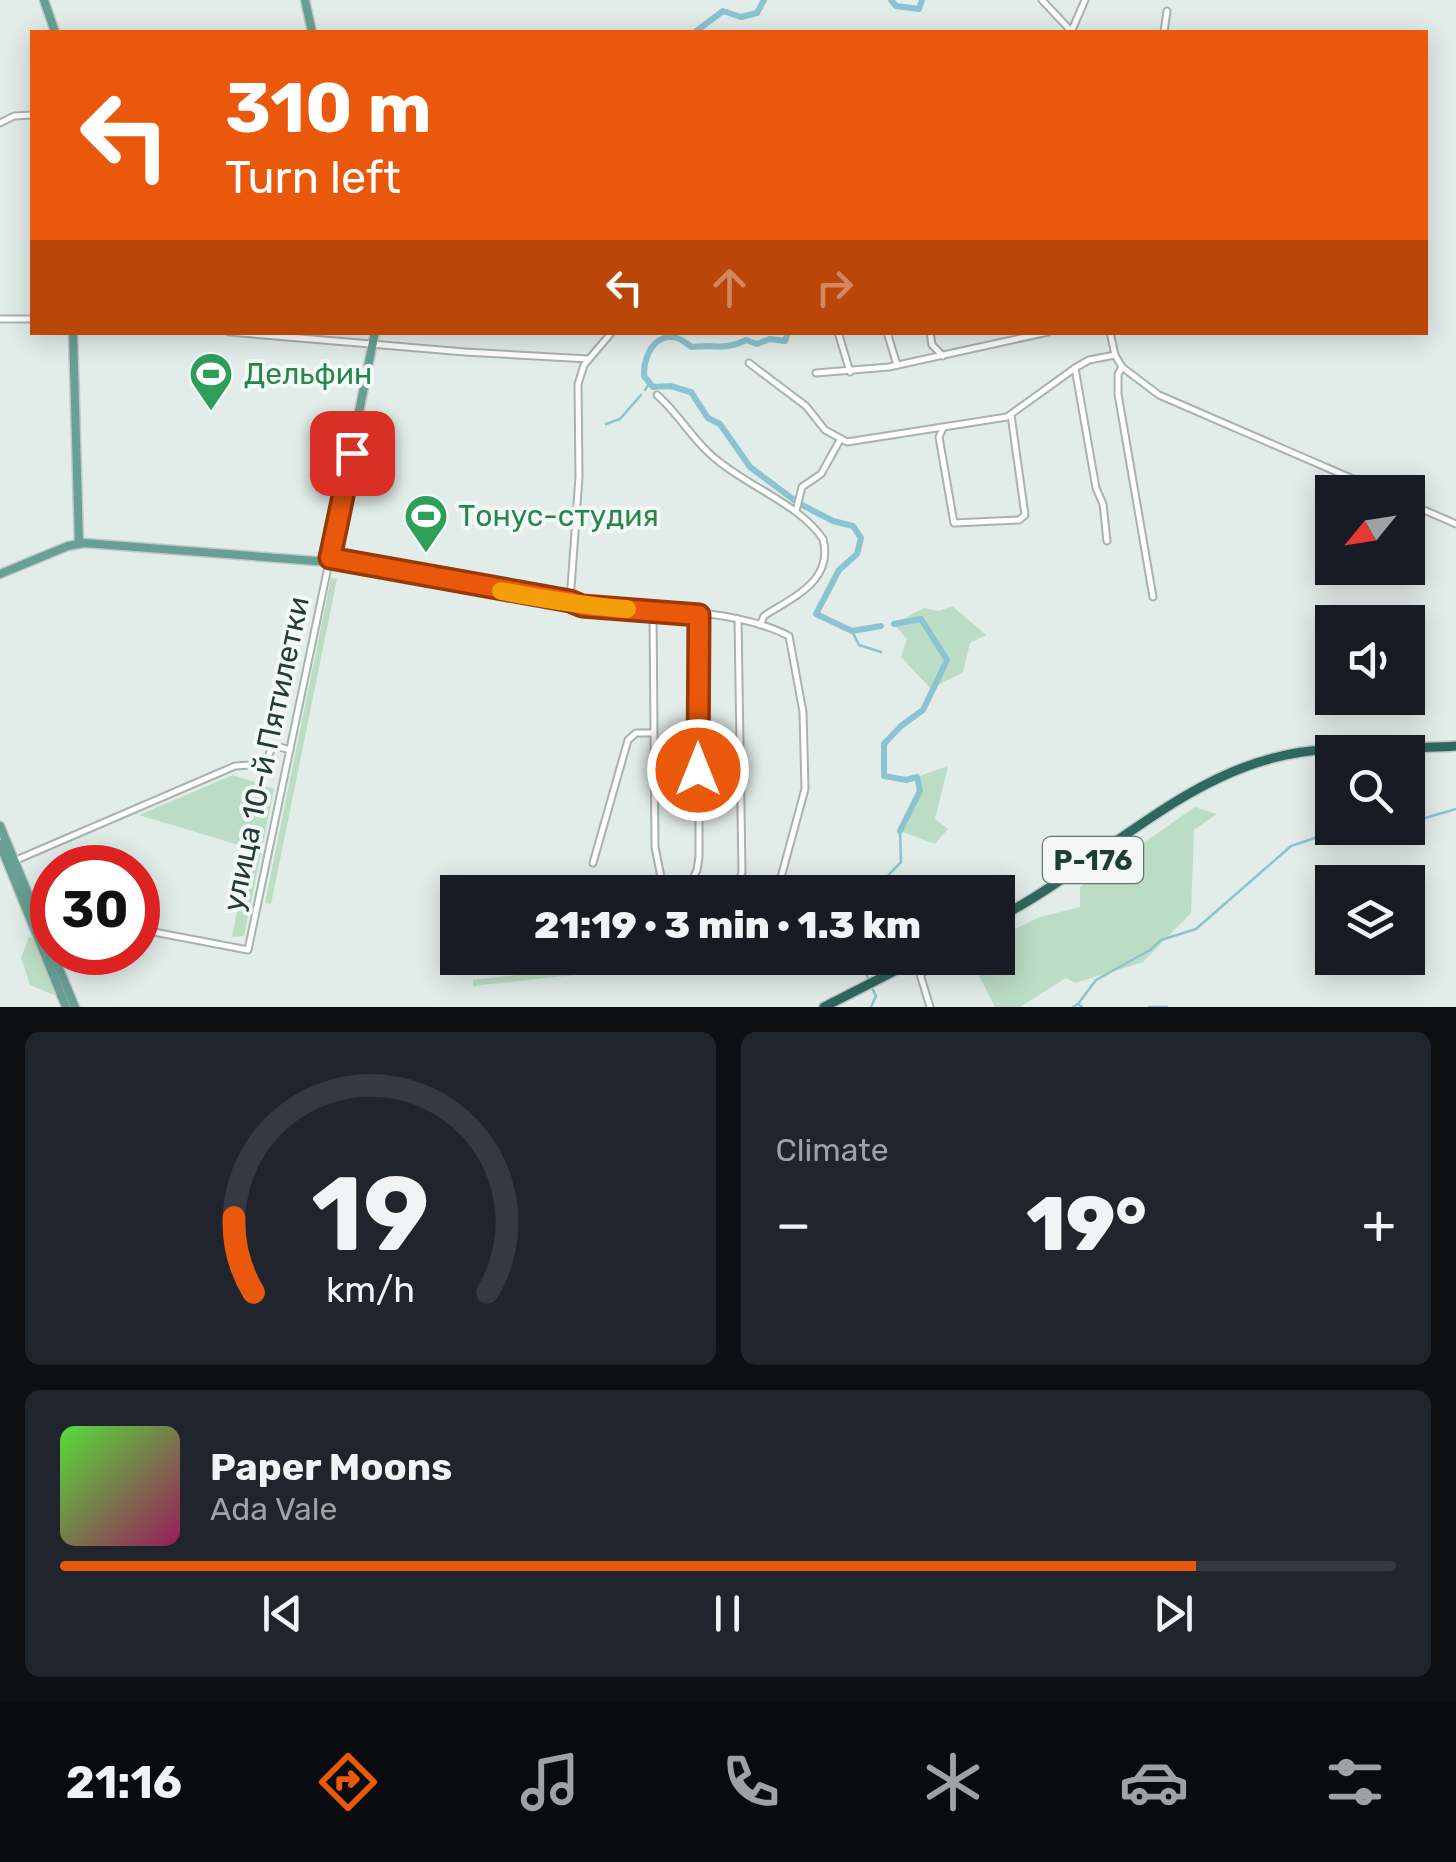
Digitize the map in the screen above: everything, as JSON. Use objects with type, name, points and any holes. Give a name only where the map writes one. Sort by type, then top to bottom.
[{"type":"highway","name":"Р-176","points":[[1015,908],[1067,878],[1186,796],[1246,766],[1313,750],[1456,746]]},
{"type":"highway","points":[[824,1007],[887,975]]},
{"type":"main road","points":[[42,0],[52,30]]},
{"type":"main road","points":[[305,0],[312,30]]},
{"type":"main road","points":[[71,335],[79,541]]},
{"type":"main road","name":"улица 10-й Пятилетки","points":[[330,560],[375,335]]},
{"type":"main road","points":[[2,571],[79,541],[330,560]]},
{"type":"main road","points":[[0,826],[30,907]]},
{"type":"main road","points":[[0,844],[30,907]]},
{"type":"main road","points":[[54,975],[66,1007]]},
{"type":"main road","points":[[61,975],[75,1007]]},
{"type":"street","points":[[1042,0],[1069,30]]},
{"type":"street","points":[[1072,30],[1085,0]]},
{"type":"street","points":[[1164,30],[1168,11]]},
{"type":"street","points":[[0,123],[14,116],[30,115]]},
{"type":"street","points":[[0,318],[30,318]]},
{"type":"street","points":[[263,335],[589,359]]},
{"type":"street","points":[[570,601],[582,369],[609,335]]},
{"type":"street","points":[[839,335],[850,372]]},
{"type":"street","points":[[888,335],[897,365]]},
{"type":"street","points":[[930,335],[932,344],[942,356]]},
{"type":"street","points":[[816,373],[897,365],[1035,335]]},
{"type":"street","points":[[1111,335],[1122,367],[1140,383],[1186,409],[1343,475]]},
{"type":"street","points":[[750,363],[806,406],[825,430],[840,440],[862,442],[1011,415],[1075,368],[1115,354]]},
{"type":"street","points":[[573,360],[582,369]]},
{"type":"street","points":[[1122,367],[1118,394],[1154,597]]},
{"type":"street","points":[[1075,368],[1107,541]]},
{"type":"street","points":[[657,394],[710,454],[772,499],[796,511],[823,539],[826,550],[820,574],[809,587],[764,616],[760,625]]},
{"type":"street","points":[[933,429],[939,438],[954,523],[1023,518],[1011,415]]},
{"type":"street","points":[[939,438],[944,428]]},
{"type":"street","points":[[796,511],[802,488],[821,474],[840,440]]},
{"type":"street","points":[[1425,510],[1456,524]]},
{"type":"street","points":[[330,560],[582,606],[738,620],[789,636],[803,712],[804,789],[781,875]]},
{"type":"street","name":"улица 10-й Пятилетки","points":[[160,932],[248,950],[330,560]]},
{"type":"street","points":[[654,611],[656,848],[661,875]]},
{"type":"street","points":[[694,875],[698,857],[699,615]]},
{"type":"street","points":[[738,620],[741,875]]},
{"type":"street","points":[[592,863],[628,740],[636,733],[654,733]]},
{"type":"street","points":[[14,861],[235,766],[268,757],[272,746],[290,750]]},
{"type":"street","points":[[920,975],[930,1007]]},
{"type":"green space","points":[[331,578],[337,579],[271,904],[265,903]]},
{"type":"green space","points":[[952,606],[986,635],[970,643],[963,672],[931,689],[901,657],[907,639],[894,624],[924,608],[939,611]]},
{"type":"green space","points":[[948,766],[935,819],[948,829],[935,844],[900,831],[920,791],[917,777]]},
{"type":"green space","points":[[233,775],[274,789],[244,936],[232,937],[249,848],[139,815]]},
{"type":"green space","points":[[1195,807],[1217,814],[1194,830],[1191,913],[1143,962],[1075,983],[1066,978],[1020,1007],[995,1007],[979,975],[1015,975],[1015,929],[1040,917],[1080,907],[1080,887]]},
{"type":"green space","points":[[30,937],[30,975],[48,975],[56,996],[30,985],[21,958]]},
{"type":"green space","points":[[516,975],[573,975],[473,986],[473,980]]},
{"type":"waterway","points":[[698,30],[723,11],[741,17],[757,13],[764,0]]},
{"type":"waterway","points":[[891,0],[896,6],[919,9],[922,0]]},
{"type":"waterway","points":[[787,335],[785,341],[770,339],[757,344],[746,340],[725,346],[691,347],[673,337],[664,338],[647,356],[644,376],[653,387],[670,386],[691,392],[708,418],[720,424],[750,467],[794,500]]},
{"type":"waterway","points":[[645,390],[649,384]]},
{"type":"waterway","points":[[606,424],[620,419],[641,395]]},
{"type":"waterway","points":[[802,505],[853,526],[861,538],[857,554],[839,570],[816,614],[852,631],[881,626]]},
{"type":"waterway","points":[[894,624],[921,619],[947,660],[923,710],[884,744],[884,776],[906,780],[917,777],[920,791],[900,831]]},
{"type":"waterway","points":[[852,631],[859,645],[881,652]]},
{"type":"waterway","points":[[1425,818],[1456,809]]},
{"type":"waterway","points":[[888,875],[901,862],[900,831]]},
{"type":"waterway","points":[[1078,1004],[1096,980],[1161,940],[1196,929],[1291,846],[1315,838]]},
{"type":"waterway","points":[[871,986],[876,996],[871,1007]]},
{"type":"waterway","points":[[1073,1007],[1082,1007]]},
{"type":"waterway","points":[[1149,1007],[1167,1007]]},
{"type":"slow traffic","points":[[501,591],[582,606],[627,609]]},
{"type":"place","name":"Дельфин","points":[[211,412]]},
{"type":"place","name":"Тонус-студия","points":[[426,554]]},
{"type":"route","points":[[352,453],[330,558],[582,606],[699,615],[698,770]]}]
